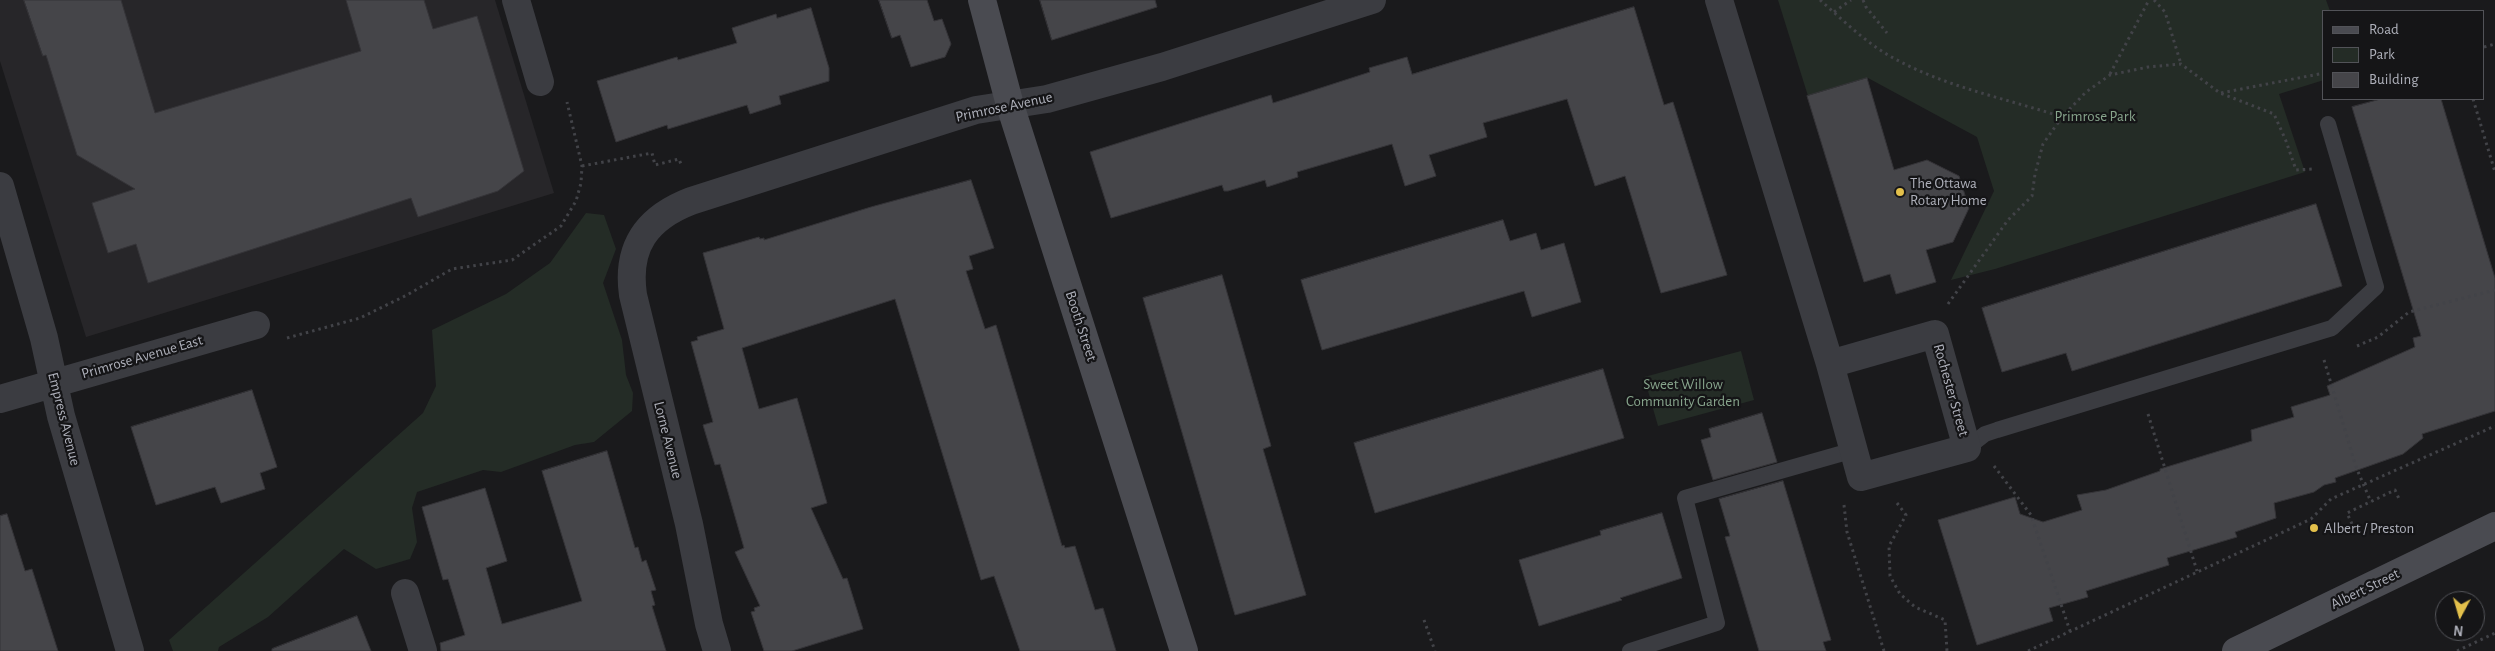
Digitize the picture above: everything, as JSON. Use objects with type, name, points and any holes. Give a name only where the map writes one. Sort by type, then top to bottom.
[{"type":"main road","name":"Booth Street","points":[[982,0],[1010,105],[1184,651]]},
{"type":"main road","name":"Albert Street","points":[[2236,651],[2495,526]]},
{"type":"street","points":[[516,0],[540,82]]},
{"type":"street","name":"Primrose Avenue","points":[[646,231],[658,218],[691,200],[976,110],[1047,100],[1154,69],[1372,0]]},
{"type":"street","points":[[1719,0],[1830,364],[1861,477]]},
{"type":"street","name":"Empress Avenue","points":[[0,186],[44,338],[61,416],[130,651]]},
{"type":"street","name":"Lorne Avenue","points":[[646,231],[632,261],[630,275],[633,295],[689,524],[709,624],[717,651]]},
{"type":"street","name":"Primrose Avenue East","points":[[0,399],[256,325]]},
{"type":"street","name":"Rochester Street","points":[[1830,364],[1935,334],[1967,448],[1861,477]]},
{"type":"street","points":[[405,593],[423,651]]},
{"type":"lane","points":[[1967,448],[1985,434],[1997,430],[2332,328],[2376,287],[2328,124]]},
{"type":"lane","points":[[1630,651],[1717,623],[1684,498],[1854,450]]},
{"type":"path","points":[[1820,0],[1866,40],[1899,62],[1985,95],[2030,106],[2062,117]]},
{"type":"path","points":[[1834,12],[1851,0]]},
{"type":"path","points":[[1864,0],[1866,7],[1887,33]]},
{"type":"path","points":[[2110,75],[2149,0]]},
{"type":"path","points":[[2154,0],[2165,12],[2181,64],[2220,93],[2274,114],[2296,170],[2342,169]]},
{"type":"path","points":[[1935,334],[1956,291],[2008,220],[2032,196],[2035,174],[2043,144],[2062,117],[2086,92],[2110,75],[2148,67],[2181,64]]},
{"type":"path","points":[[2220,93],[2322,72]]},
{"type":"path","points":[[256,325],[278,340],[330,328],[383,307],[452,269],[512,260],[561,226],[576,201],[581,182],[582,166],[568,102],[540,82]]},
{"type":"path","points":[[2473,100],[2495,172]]},
{"type":"path","points":[[582,166],[652,153],[655,164],[679,159]]},
{"type":"path","points":[[2351,348],[2378,337],[2409,312],[2495,290]]},
{"type":"path","points":[[2333,355],[2324,359],[2356,467],[2371,502]]},
{"type":"path","points":[[2139,386],[2197,571]]},
{"type":"path","points":[[2028,651],[2311,519],[2331,499],[2495,426]]},
{"type":"path","points":[[1967,448],[1988,458],[2031,515],[2070,631]]},
{"type":"path","points":[[1884,651],[1847,532],[1843,502],[1861,477],[1887,491],[1906,515],[1889,546],[1890,576],[1900,594],[1915,607],[1945,620],[1947,651]]},
{"type":"path","points":[[2352,524],[2347,513],[2395,490],[2400,501]]},
{"type":"path","points":[[1424,620],[1435,651]]},
{"type":"path","points":[[2456,651],[2495,633]]},
{"type":"shaded area","points":[[0,0],[495,0],[554,193],[86,337],[0,61]]},
{"type":"green space","name":"Primrose Park","points":[[1778,0],[2326,0],[2330,10],[2322,10],[2322,81],[2279,94],[2305,172],[1995,269],[1951,280],[1994,191],[1977,137],[1868,78],[1808,96]]},
{"type":"green space","points":[[586,213],[604,215],[616,249],[603,283],[622,340],[626,375],[633,393],[632,411],[594,442],[575,445],[501,472],[483,470],[417,492],[412,508],[417,542],[410,559],[376,569],[344,549],[268,617],[219,647],[218,651],[173,651],[169,640],[423,413],[436,386],[432,330],[506,294],[550,263]]},
{"type":"green space","name":"Sweet Willow Community Garden","points":[[1741,351],[1754,400],[1658,426],[1644,377]]},
{"type":"building","points":[[24,0],[121,0],[155,113],[361,51],[346,0],[424,0],[433,29],[477,16],[524,171],[498,191],[418,217],[411,198],[148,283],[136,244],[108,253],[92,203],[135,189],[77,155],[46,55],[43,56]]},
{"type":"building","points":[[879,0],[927,0],[934,21],[942,19],[951,44],[945,57],[911,67],[900,35],[892,38]]},
{"type":"building","points":[[1040,0],[1155,0],[1157,7],[1052,40]]},
{"type":"building","points":[[1634,7],[1664,105],[1673,102],[1727,275],[1661,293],[1625,176],[1595,186],[1567,99],[1483,123],[1487,137],[1429,155],[1436,176],[1405,186],[1392,144],[1297,172],[1298,177],[1267,187],[1265,180],[1228,191],[1224,191],[1222,185],[1111,218],[1090,152],[1271,95],[1273,103],[1370,72],[1369,68],[1407,57],[1412,74]]},
{"type":"building","points":[[811,8],[829,68],[829,81],[779,96],[781,104],[750,114],[747,105],[668,129],[667,125],[616,142],[597,81],[677,57],[678,60],[737,43],[732,28],[776,14],[777,18]]},
{"type":"building","name":"The Ottawa Rotary Home","points":[[1867,78],[1894,170],[1927,160],[1959,176],[1969,208],[1953,242],[1926,250],[1936,282],[1896,294],[1890,274],[1864,282],[1807,96]]},
{"type":"building","points":[[2377,100],[2441,100],[2495,278],[2495,411],[2422,434],[2423,438],[2403,454],[2335,478],[2336,482],[2324,485],[2314,492],[2274,503],[2276,518],[2235,532],[2237,537],[2167,558],[2169,565],[2086,591],[2088,597],[2049,608],[2053,621],[1977,645],[1938,520],[2015,497],[2020,514],[2043,522],[2082,510],[2077,495],[2106,490],[2160,471],[2160,469],[2252,441],[2251,430],[2294,417],[2291,407],[2330,395],[2327,386],[2415,347],[2413,338],[2421,336],[2352,107]]},
{"type":"building","points":[[971,180],[994,248],[969,256],[973,269],[966,271],[985,329],[996,325],[1062,546],[1064,545],[1065,548],[1075,546],[1095,610],[1103,608],[1116,651],[1020,651],[994,576],[981,580],[895,299],[742,348],[759,409],[797,398],[827,503],[811,508],[843,579],[847,578],[863,629],[792,651],[764,651],[751,612],[755,611],[754,608],[760,606],[735,552],[744,548],[720,464],[715,465],[703,425],[713,422],[691,342],[698,340],[697,337],[724,329],[703,253],[759,237],[760,239],[764,238],[764,240],[871,207]]},
{"type":"building","points":[[2316,204],[2342,286],[2072,371],[2066,353],[2002,372],[1982,308]]},
{"type":"building","points":[[1503,220],[1510,241],[1536,233],[1541,250],[1564,243],[1581,302],[1532,317],[1524,291],[1322,350],[1301,280]]},
{"type":"building","points":[[1222,275],[1271,446],[1263,449],[1306,595],[1235,615],[1143,298]]},
{"type":"building","points":[[1603,369],[1624,438],[1375,513],[1354,443]]},
{"type":"building","points":[[252,390],[277,467],[260,473],[265,489],[221,503],[215,487],[156,505],[131,427]]},
{"type":"building","points":[[1762,413],[1777,462],[1713,480],[1701,440],[1711,437],[1709,429]]},
{"type":"building","points":[[607,451],[635,548],[638,547],[642,562],[646,560],[656,590],[651,591],[655,605],[652,606],[666,651],[441,651],[440,643],[465,635],[448,579],[443,580],[422,507],[485,488],[507,561],[486,568],[502,624],[582,601],[542,471]]},
{"type":"building","points":[[1783,481],[1831,640],[1823,642],[1826,651],[1759,651],[1725,537],[1730,536],[1719,499]]},
{"type":"building","points":[[1662,513],[1682,578],[1620,598],[1622,600],[1539,626],[1519,560],[1601,535],[1600,531]]},
{"type":"building","points":[[7,514],[25,571],[32,569],[58,651],[0,651],[0,516]]},
{"type":"building","points":[[357,616],[371,651],[272,651],[272,649]]},
{"type":"place","name":"The Ottawa Rotary Home","points":[[1900,192]]},
{"type":"place","name":"Albert / Preston","points":[[2314,528]]}]
